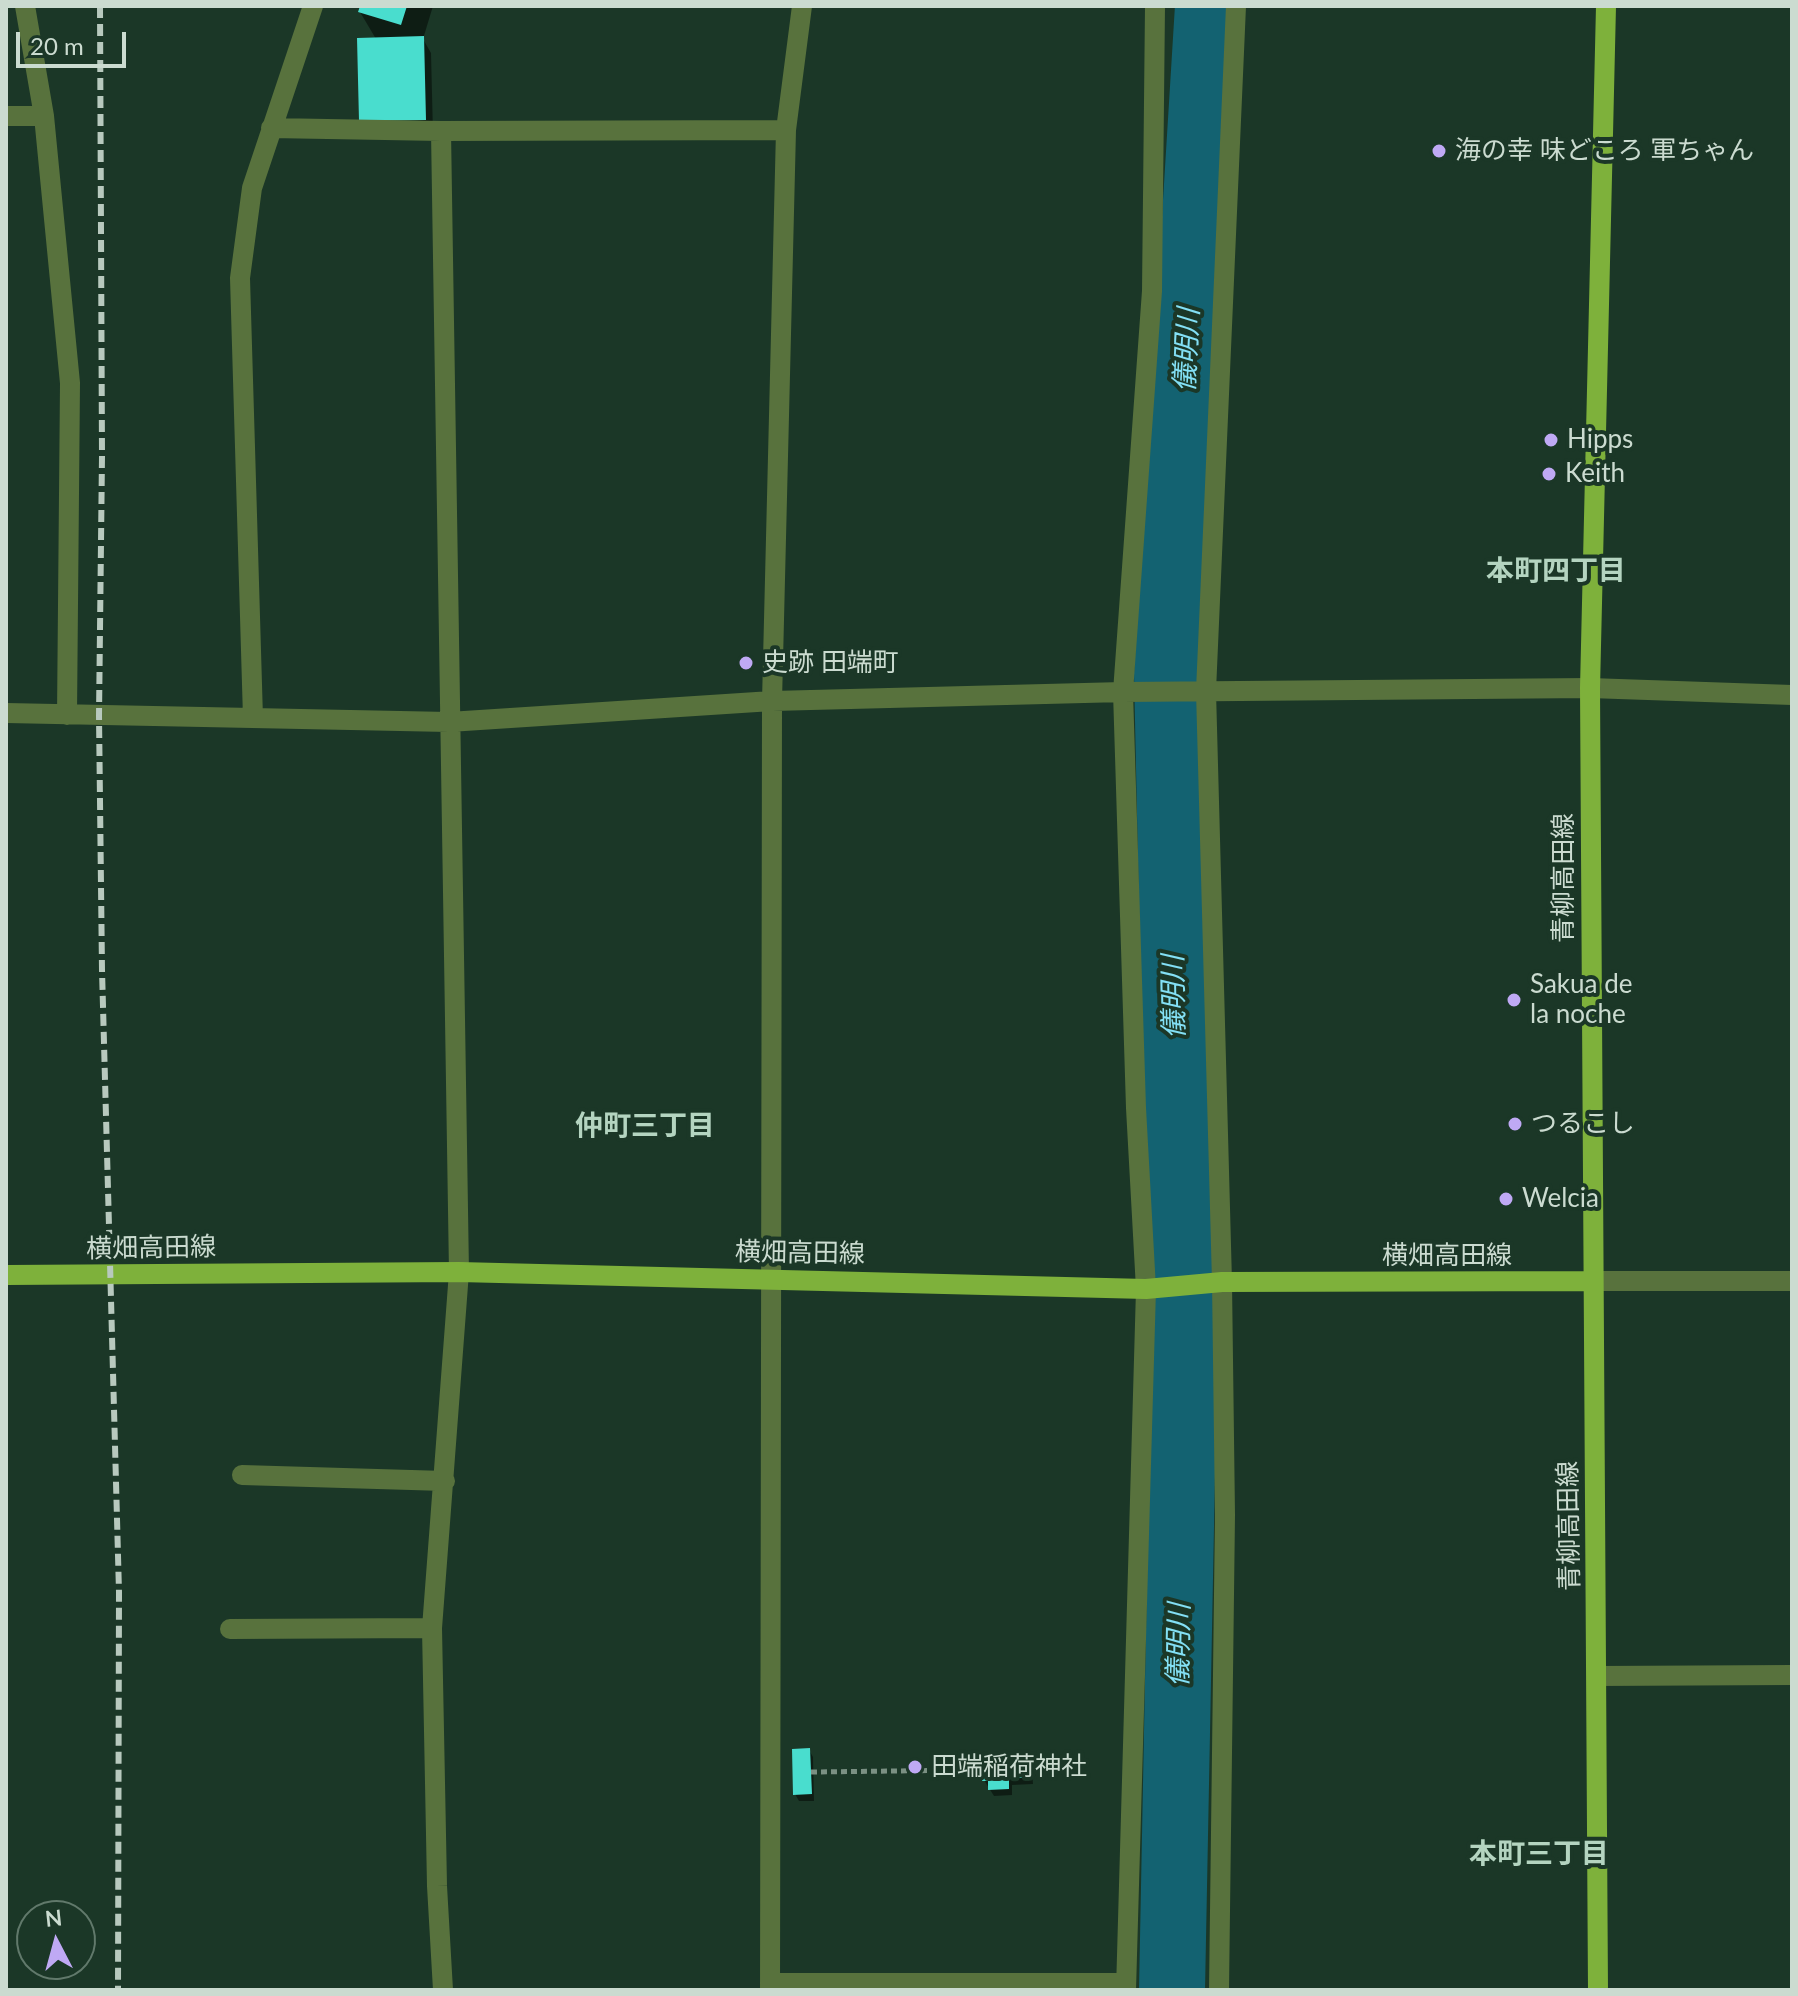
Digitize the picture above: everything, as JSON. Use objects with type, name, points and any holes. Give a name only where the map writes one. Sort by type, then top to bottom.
[{"type":"main road","name":"青柳高田線","points":[[1598,1990],[1590,688],[1606,6]]},
{"type":"main road","name":"横畑高田線","points":[[6,1275],[459,1272],[1151,1288],[1222,1282],[1592,1281]]},
{"type":"street","points":[[25,6],[44,116],[70,383],[67,715]]},
{"type":"street","points":[[253,718],[240,278],[252,188],[313,6]]},
{"type":"street","points":[[802,6],[786,130],[772,701],[770,1987],[1126,1987],[1151,1288],[1136,1108],[1132,692],[1152,291],[1155,6]]},
{"type":"street","points":[[1219,1990],[1225,1515],[1206,691],[1236,6]]},
{"type":"street","points":[[6,116],[44,116]]},
{"type":"street","points":[[271,128],[786,130]]},
{"type":"street","points":[[441,131],[459,1272],[432,1628],[437,1886],[443,1990]]},
{"type":"street","points":[[6,713],[449,722],[772,701],[1132,692],[1590,688],[1792,695]]},
{"type":"street","points":[[1592,1281],[1792,1281]]},
{"type":"street","points":[[242,1475],[445,1481]]},
{"type":"street","points":[[230,1629],[432,1628]]},
{"type":"street","points":[[1597,1676],[1792,1675]]},
{"type":"path","points":[[811,1772],[975,1770]]},
{"type":"building","points":[[360,6],[407,6],[401,25],[358,12]]},
{"type":"building","points":[[424,36],[426,120],[359,121],[357,38]]},
{"type":"building","points":[[810,1748],[812,1794],[793,1795],[792,1749]]},
{"type":"building","points":[[1007,1753],[1008,1762],[1030,1762],[1030,1778],[1009,1778],[1009,1789],[988,1790],[988,1781],[982,1781],[981,1764],[987,1764],[987,1754]]},
{"type":"waterway","name":"儀明川","points":[[1172,1990],[1183,1423],[1167,673],[1208,6]]},
{"type":"railway","points":[[100,6],[102,456],[99,716],[102,970],[119,1592],[118,1990]]},
{"type":"place","name":"海の幸 味どころ 軍ちゃん","points":[[1439,151]]},
{"type":"place","name":"Hipps","points":[[1551,440]]},
{"type":"place","name":"Keith","points":[[1549,474]]},
{"type":"place","name":"史跡 田端町","points":[[746,663]]},
{"type":"place","name":"Sakua de la noche","points":[[1514,1000]]},
{"type":"place","name":"つるこし","points":[[1515,1124]]},
{"type":"place","name":"Welcia","points":[[1506,1199]]},
{"type":"place","name":"田端稲荷神社","points":[[915,1767]]},
{"type":"district","name":"本町四丁目","points":[[1556,571]]},
{"type":"district","name":"仲町三丁目","points":[[645,1126]]},
{"type":"district","name":"本町三丁目","points":[[1539,1854]]}]
